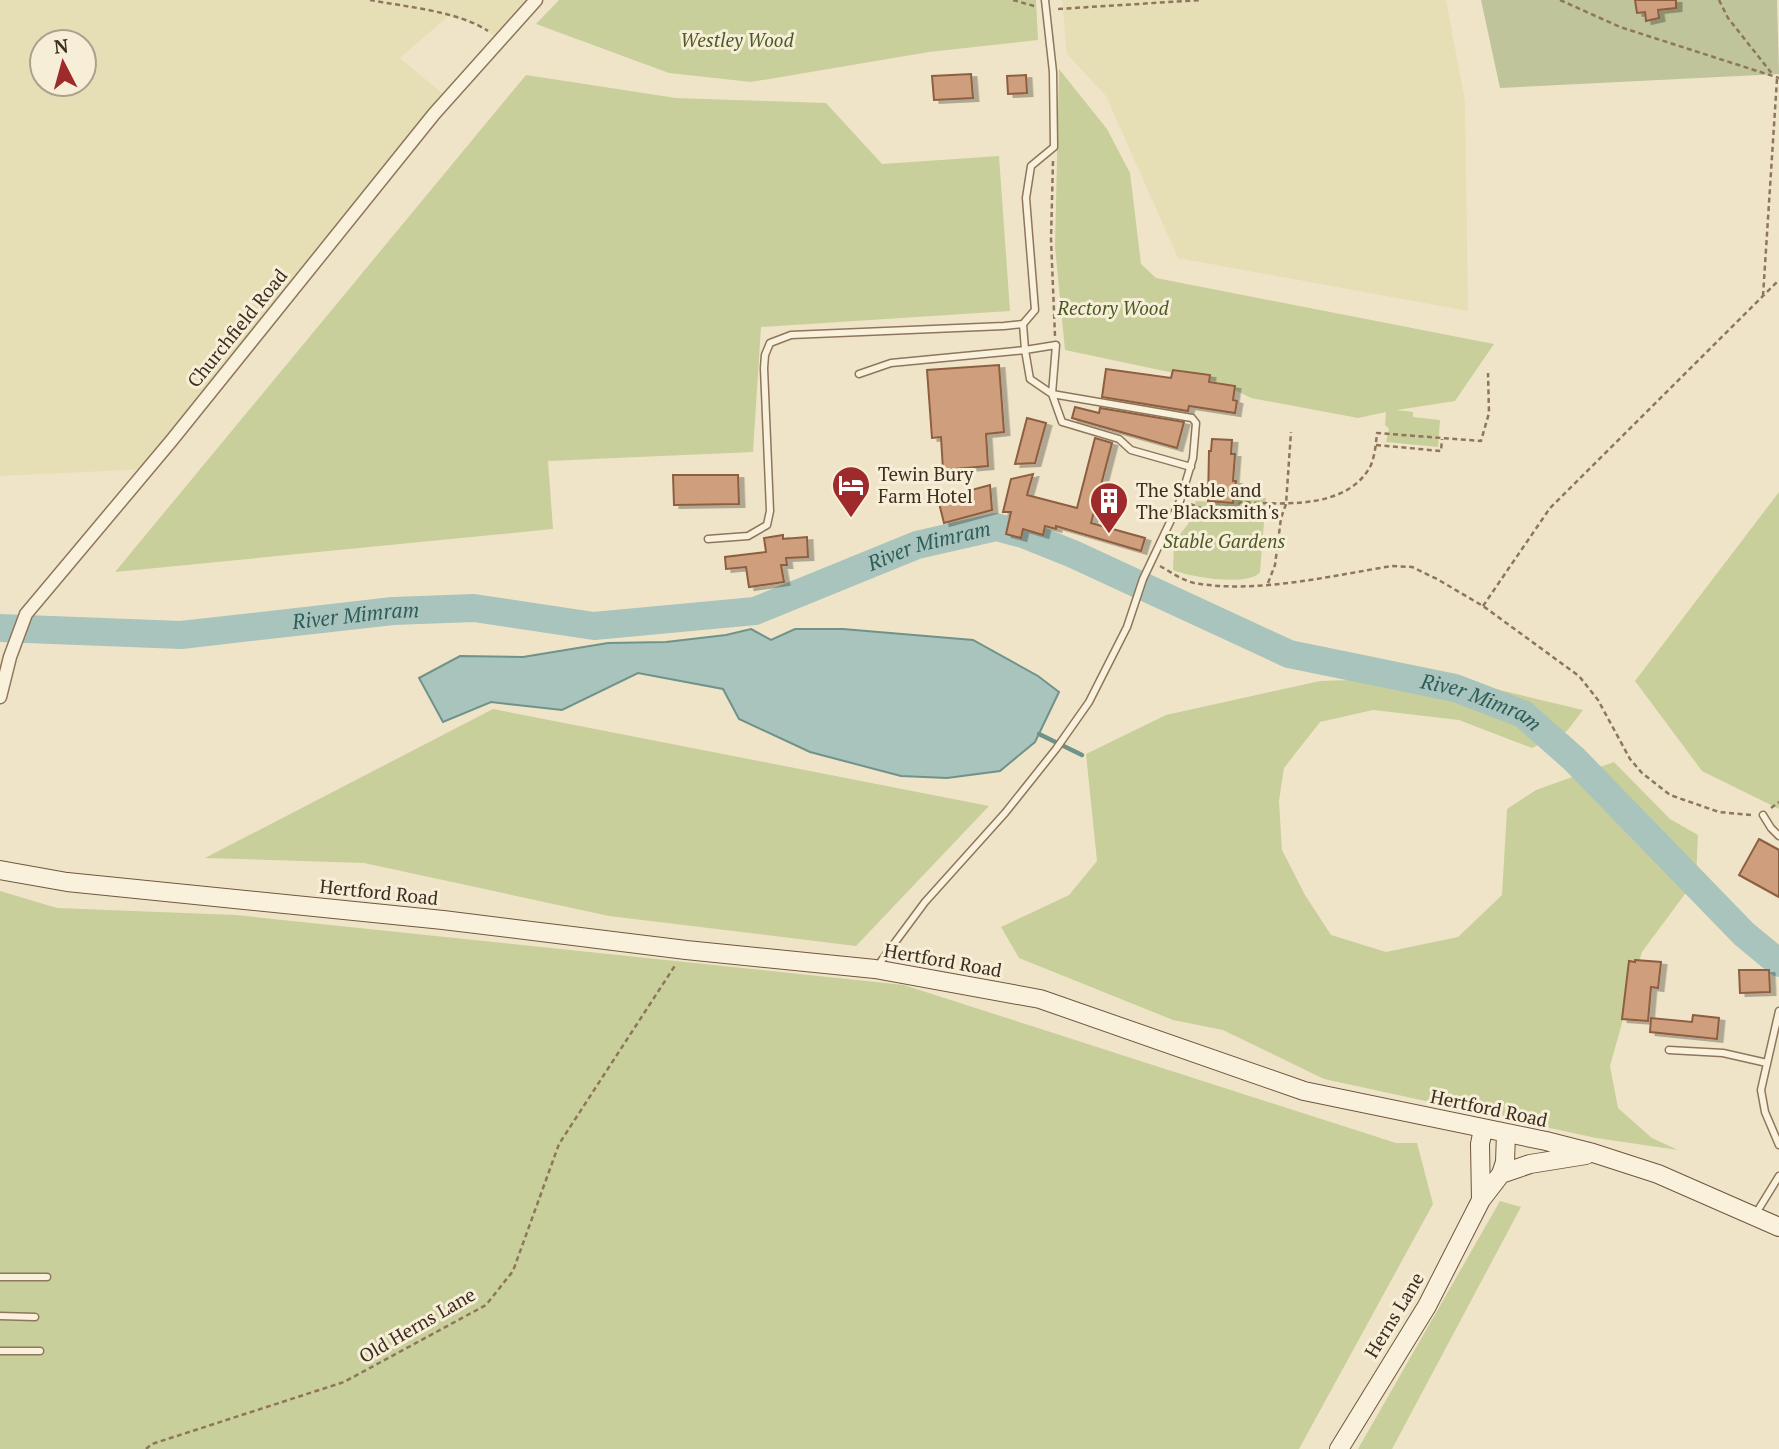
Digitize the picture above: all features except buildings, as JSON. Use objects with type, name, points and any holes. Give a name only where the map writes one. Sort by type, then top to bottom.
[{"type":"main road","name":"Hertford Road","points":[[0,870],[67,882],[443,920],[686,950],[875,969],[1040,999],[1304,1091],[1593,1153],[1658,1174],[1779,1227]]},
{"type":"main road","name":"Herns Lane","points":[[1481,1200],[1480,1144],[1483,1129]]},
{"type":"main road","name":"Herns Lane","points":[[1339,1449],[1427,1306],[1481,1200],[1501,1174],[1505,1162],[1506,1133]]},
{"type":"main road","points":[[1501,1174],[1530,1164],[1593,1153]]},
{"type":"street","name":"Churchfield Road","points":[[0,697],[10,657],[26,614],[172,440],[434,114],[536,0]]},
{"type":"lane","points":[[708,539],[748,536],[767,525],[770,511],[764,368],[770,343],[791,335],[1023,324],[1035,310],[1026,198],[1031,166],[1054,147],[1053,72],[1045,0]]},
{"type":"lane","points":[[875,969],[925,902],[1006,813],[1064,739],[1089,702],[1127,627],[1136,595],[1180,501],[1191,467],[1196,422],[1192,418],[1052,394],[1030,379],[1023,324]]},
{"type":"lane","points":[[859,374],[891,363],[1056,345],[1052,394],[1062,422],[1119,439],[1131,450],[1191,467]]},
{"type":"lane","points":[[1763,815],[1779,836]]},
{"type":"lane","points":[[1779,1011],[1761,1090],[1765,1112],[1779,1145]]},
{"type":"lane","points":[[1670,1050],[1723,1053],[1767,1063]]},
{"type":"lane","points":[[1755,1215],[1779,1176]]},
{"type":"lane","points":[[0,1277],[47,1277]]},
{"type":"lane","points":[[0,1316],[35,1317]]},
{"type":"lane","points":[[0,1351],[40,1351]]},
{"type":"path","points":[[370,0],[479,25],[500,40]]},
{"type":"path","points":[[1013,0],[1045,9],[1201,0]]},
{"type":"path","points":[[1560,0],[1620,27],[1778,78],[1763,296]]},
{"type":"path","points":[[1718,0],[1728,18],[1773,75]]},
{"type":"path","points":[[1054,147],[1051,239],[1056,345]]},
{"type":"path","points":[[1483,606],[1550,508],[1779,280]]},
{"type":"path","points":[[1180,501],[1202,508],[1231,510],[1241,502],[1286,504],[1322,499],[1352,486],[1370,467],[1377,433],[1481,441],[1489,414],[1488,373]]},
{"type":"path","points":[[1267,584],[1275,565],[1280,518],[1286,504],[1291,432]]},
{"type":"path","points":[[1376,445],[1441,451],[1442,438]]},
{"type":"path","points":[[1152,561],[1193,583],[1267,584],[1392,566],[1412,567],[1483,606],[1579,676],[1598,700],[1630,759],[1670,795],[1719,811],[1763,815]]},
{"type":"path","name":"Old Herns Lane","points":[[146,1449],[152,1444],[344,1382],[485,1305],[513,1271],[559,1144],[686,950]]},
{"type":"shaded area","points":[[0,0],[536,0],[500,40],[479,25],[448,16],[400,58],[448,98],[148,469],[0,476]]},
{"type":"shaded area","points":[[1062,0],[1446,0],[1465,101],[1468,311],[1178,258],[1106,96],[1067,54]]},
{"type":"green space","name":"Westley Wood","points":[[559,0],[1036,0],[1038,40],[929,52],[751,82],[669,73],[536,24]]},
{"type":"green space","points":[[1481,0],[1777,0],[1779,74],[1500,88]]},
{"type":"green space","name":"Rectory Wood","points":[[1059,69],[1107,129],[1130,173],[1141,264],[1156,278],[1494,344],[1455,401],[1397,410],[1413,412],[1413,417],[1440,420],[1438,447],[1386,442],[1389,429],[1385,425],[1386,412],[1358,418],[1251,398],[1221,383],[1065,350],[1055,247]]},
{"type":"green space","points":[[526,75],[676,98],[826,103],[882,164],[999,156],[1010,311],[761,327],[753,452],[548,461],[553,529],[115,572]]},
{"type":"green space","points":[[1779,492],[1779,809],[1702,771],[1635,681]]},
{"type":"green space","name":"Stable Gardens","points":[[1237,497],[1266,498],[1260,572],[1254,577],[1232,580],[1205,578],[1173,570],[1174,542],[1188,524],[1196,501],[1233,503]]},
{"type":"green space","points":[[1445,677],[1583,710],[1567,731],[1532,748],[1459,720],[1373,710],[1320,722],[1284,768],[1279,801],[1282,850],[1305,895],[1331,935],[1386,952],[1458,937],[1502,895],[1507,809],[1536,790],[1614,762],[1670,819],[1698,835],[1696,879],[1642,952],[1610,1066],[1618,1108],[1652,1138],[1678,1150],[1596,1138],[1324,1079],[1223,1030],[1173,1020],[1019,958],[1001,927],[1069,895],[1097,861],[1086,754],[1166,715],[1320,681]]},
{"type":"green space","points":[[493,709],[989,806],[856,946],[609,916],[364,863],[205,858]]},
{"type":"green space","points":[[0,891],[57,908],[236,915],[904,985],[1396,1143],[1417,1143],[1433,1204],[1299,1449],[0,1449]]},
{"type":"green space","points":[[1500,1201],[1521,1207],[1392,1449],[1358,1449]]},
{"type":"water","points":[[751,629],[771,640],[795,629],[843,629],[973,640],[1038,676],[1059,692],[1035,742],[1000,771],[947,778],[901,776],[810,752],[739,719],[723,689],[638,673],[562,710],[491,702],[443,722],[419,678],[460,656],[523,657],[608,643],[666,642],[726,635]]},
{"type":"waterway","name":"River Mimram","points":[[0,628],[181,635],[393,611],[474,608],[594,626],[755,611],[917,545],[996,527],[1023,534],[1073,554],[1289,654],[1455,688],[1523,714],[1574,759],[1744,934],[1779,963]]},
{"type":"waterway","points":[[1039,734],[1082,755]]},
{"type":"place","name":"Tewin Bury Farm Hotel","points":[[851,519]]},
{"type":"place","name":"The Stable and The Blacksmith's","points":[[1109,535]]}]
